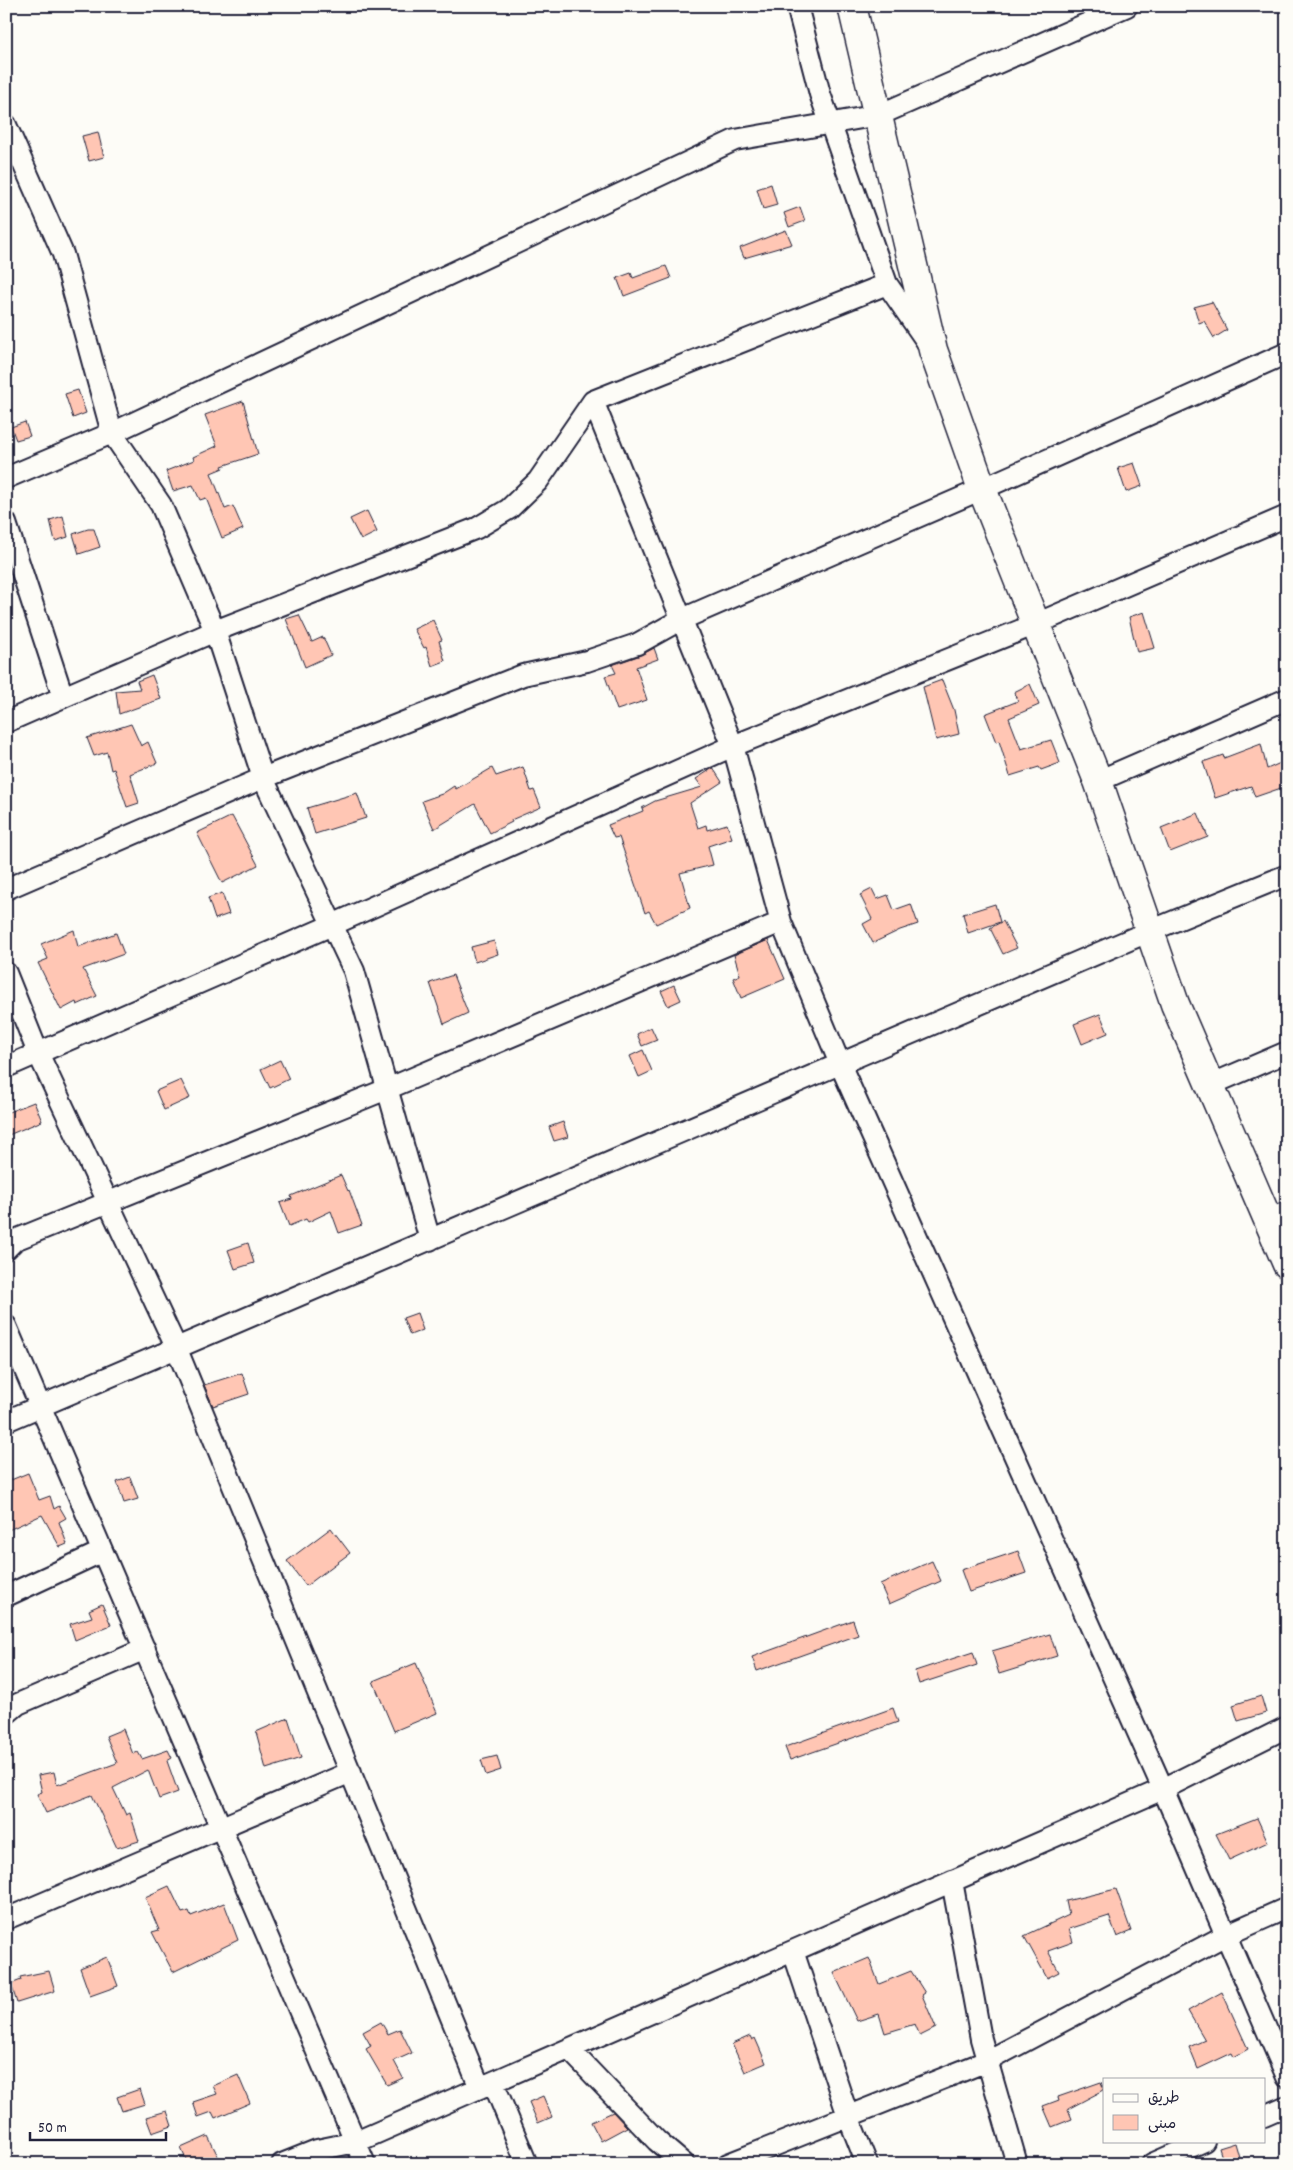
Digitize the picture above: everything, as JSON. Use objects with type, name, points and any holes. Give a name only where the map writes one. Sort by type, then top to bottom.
[{"type":"street","points":[[797,6],[820,94],[887,284],[933,350]]},
{"type":"street","points":[[852,6],[933,350],[982,489],[1098,781],[1175,1004],[1210,1085],[1277,1216],[1287,1264]]},
{"type":"street","points":[[6,478],[112,433],[735,140],[879,116],[1127,6]]},
{"type":"street","points":[[6,125],[63,254],[112,433],[161,504],[214,631],[263,778],[354,971],[430,1240]]},
{"type":"street","points":[[6,722],[214,631],[476,528],[509,509],[538,480],[593,401],[887,284]]},
{"type":"street","points":[[6,889],[263,778],[524,675],[588,661],[637,644],[680,620],[982,489],[1287,353]]},
{"type":"street","points":[[593,401],[680,620],[733,746],[781,922],[840,1064],[1162,1788],[1287,2077]]},
{"type":"street","points":[[6,1067],[332,925],[733,746],[1036,624],[1287,516]]},
{"type":"street","points":[[6,523],[63,697]]},
{"type":"street","points":[[1098,781],[1287,699]]},
{"type":"street","points":[[6,1421],[1150,931],[1287,875]]},
{"type":"street","points":[[6,1249],[16,1240],[387,1089],[781,922]]},
{"type":"street","points":[[6,973],[38,1053],[176,1347],[350,1772],[487,2085],[527,2164]]},
{"type":"street","points":[[1210,1085],[1287,1052]]},
{"type":"street","points":[[6,1326],[101,1552],[145,1649],[365,2164]]},
{"type":"street","points":[[6,1596],[101,1552]]},
{"type":"street","points":[[6,1714],[18,1704],[145,1649]]},
{"type":"street","points":[[282,2164],[317,2150],[356,2142],[1162,1788],[1287,1727]]},
{"type":"street","points":[[6,1919],[350,1772]]},
{"type":"street","points":[[952,1881],[981,2039],[1017,2164]]},
{"type":"street","points":[[728,2164],[987,2061],[1226,1935],[1287,1908]]},
{"type":"street","points":[[793,1951],[848,2116],[867,2164]]},
{"type":"street","points":[[569,2049],[657,2141],[684,2164]]},
{"type":"street","points":[[1266,2115],[1287,2106]]},
{"type":"street","points":[[1152,2164],[1202,2142]]},
{"type":"building","points":[[98,132],[104,157],[89,161],[82,136]]},
{"type":"building","points":[[771,184],[777,205],[763,209],[757,189]]},
{"type":"building","points":[[800,207],[805,221],[789,227],[784,213]]},
{"type":"building","points":[[786,230],[792,244],[744,258],[740,248]]},
{"type":"building","points":[[666,266],[671,278],[624,296],[617,278],[631,273],[633,278]]},
{"type":"building","points":[[1212,302],[1227,330],[1214,338],[1204,321],[1199,323],[1194,307]]},
{"type":"building","points":[[78,390],[86,413],[73,418],[65,394]]},
{"type":"building","points":[[243,401],[258,454],[222,466],[223,468],[211,473],[225,509],[233,506],[243,529],[222,538],[206,498],[200,500],[193,485],[173,491],[166,471],[194,460],[193,457],[217,446],[205,415]]},
{"type":"building","points":[[25,422],[30,436],[16,440],[11,427]]},
{"type":"building","points":[[1134,463],[1142,486],[1126,492],[1118,468]]},
{"type":"building","points":[[367,511],[377,532],[361,540],[350,519]]},
{"type":"building","points":[[63,516],[68,537],[55,541],[50,520]]},
{"type":"building","points":[[94,529],[100,547],[79,554],[73,534]]},
{"type":"building","points":[[1144,612],[1155,648],[1137,652],[1129,617]]},
{"type":"building","points":[[299,615],[312,642],[323,637],[331,655],[305,667],[286,619]]},
{"type":"building","points":[[433,620],[442,640],[439,641],[445,661],[432,666],[426,647],[424,648],[414,629]]},
{"type":"building","points":[[654,648],[658,659],[636,667],[647,700],[617,710],[605,676],[616,673],[612,665],[641,655]]},
{"type":"building","points":[[152,675],[161,699],[119,714],[116,691],[140,689],[137,681]]},
{"type":"building","points":[[942,680],[954,710],[959,734],[936,740],[923,687]]},
{"type":"building","points":[[1030,684],[1039,705],[1009,718],[1021,749],[1051,740],[1060,763],[1041,770],[1039,767],[1010,776],[999,741],[996,742],[985,714],[1018,701],[1014,692]]},
{"type":"building","points":[[131,724],[141,746],[148,742],[157,763],[130,774],[139,803],[127,807],[114,769],[111,770],[107,752],[94,756],[87,738]]},
{"type":"building","points":[[1261,744],[1267,769],[1287,760],[1287,786],[1255,797],[1251,786],[1215,798],[1203,762],[1223,755],[1224,758]]},
{"type":"building","points":[[523,767],[531,791],[534,790],[541,807],[511,820],[512,822],[490,833],[475,804],[434,829],[422,801],[442,794],[454,786],[456,789],[492,768],[496,776]]},
{"type":"building","points":[[713,768],[722,782],[690,803],[698,828],[706,825],[707,830],[727,824],[732,838],[708,846],[713,865],[680,873],[690,908],[656,924],[649,911],[645,913],[619,837],[614,838],[608,825],[643,811],[642,808],[655,801],[702,787],[696,779]]},
{"type":"building","points":[[357,793],[366,818],[315,834],[307,808]]},
{"type":"building","points":[[1198,813],[1208,837],[1170,852],[1161,828]]},
{"type":"building","points":[[232,816],[258,865],[222,883],[197,833]]},
{"type":"building","points":[[872,889],[877,899],[888,895],[894,910],[911,904],[918,924],[873,943],[863,924],[872,919],[860,895]]},
{"type":"building","points":[[222,893],[229,914],[215,919],[208,898]]},
{"type":"building","points":[[995,904],[1000,922],[968,933],[963,914]]},
{"type":"building","points":[[1003,921],[1017,948],[1003,954],[990,928]]},
{"type":"building","points":[[74,930],[78,947],[116,933],[124,954],[83,969],[97,996],[77,1005],[76,1002],[61,1010],[38,963],[48,959],[41,944]]},
{"type":"building","points":[[768,940],[785,979],[741,998],[733,978],[740,975],[734,955]]},
{"type":"building","points":[[494,941],[498,954],[475,962],[471,947]]},
{"type":"building","points":[[453,975],[468,1013],[444,1024],[430,983]]},
{"type":"building","points":[[674,985],[681,1000],[668,1006],[661,991]]},
{"type":"building","points":[[1100,1014],[1108,1033],[1082,1044],[1074,1024]]},
{"type":"building","points":[[651,1027],[657,1040],[642,1046],[637,1034]]},
{"type":"building","points":[[643,1050],[652,1071],[639,1077],[630,1056]]},
{"type":"building","points":[[280,1060],[289,1079],[270,1088],[261,1069]]},
{"type":"building","points":[[181,1080],[190,1098],[164,1110],[156,1091]]},
{"type":"building","points":[[34,1102],[42,1121],[6,1136],[6,1113]]},
{"type":"building","points":[[563,1122],[568,1137],[554,1141],[549,1127]]},
{"type":"building","points":[[341,1175],[349,1190],[362,1225],[339,1233],[331,1211],[308,1222],[306,1219],[289,1226],[280,1203],[292,1199],[291,1196]]},
{"type":"building","points":[[248,1243],[254,1263],[235,1269],[228,1250]]},
{"type":"building","points":[[417,1313],[423,1330],[410,1335],[403,1318]]},
{"type":"building","points":[[242,1373],[249,1394],[213,1406],[204,1385]]},
{"type":"building","points":[[28,1473],[39,1500],[50,1496],[54,1509],[59,1506],[66,1518],[59,1522],[67,1544],[60,1547],[42,1515],[6,1531],[6,1482]]},
{"type":"building","points":[[130,1477],[138,1499],[124,1503],[117,1482]]},
{"type":"building","points":[[331,1528],[350,1553],[306,1586],[287,1561]]},
{"type":"building","points":[[1018,1551],[1026,1573],[969,1592],[961,1570]]},
{"type":"building","points":[[932,1561],[941,1581],[889,1604],[880,1584]]},
{"type":"building","points":[[102,1604],[111,1625],[75,1640],[70,1624],[92,1617],[89,1610]]},
{"type":"building","points":[[853,1620],[858,1635],[757,1671],[752,1657]]},
{"type":"building","points":[[1050,1634],[1057,1656],[999,1674],[992,1651]]},
{"type":"building","points":[[973,1652],[977,1665],[919,1684],[915,1671]]},
{"type":"building","points":[[416,1663],[437,1713],[394,1731],[373,1681]]},
{"type":"building","points":[[1261,1696],[1266,1713],[1238,1721],[1233,1705]]},
{"type":"building","points":[[893,1708],[898,1722],[790,1760],[785,1747]]},
{"type":"building","points":[[288,1718],[301,1758],[266,1769],[256,1732]]},
{"type":"building","points":[[123,1729],[133,1754],[138,1752],[142,1759],[168,1750],[172,1758],[167,1761],[178,1792],[159,1799],[148,1770],[113,1788],[126,1815],[130,1813],[139,1841],[117,1848],[92,1795],[46,1813],[37,1794],[42,1792],[38,1775],[54,1772],[57,1785],[117,1763],[106,1736]]},
{"type":"building","points":[[497,1756],[501,1770],[486,1775],[481,1760]]},
{"type":"building","points":[[1257,1818],[1268,1842],[1229,1860],[1216,1834]]},
{"type":"building","points":[[169,1886],[182,1913],[189,1911],[191,1916],[224,1903],[238,1940],[173,1972],[152,1932],[159,1930],[145,1897]]},
{"type":"building","points":[[1116,1889],[1131,1931],[1117,1937],[1109,1916],[1069,1929],[1073,1942],[1048,1951],[1059,1972],[1047,1978],[1024,1936],[1069,1915],[1066,1901]]},
{"type":"building","points":[[107,1957],[118,1986],[90,1996],[80,1968]]},
{"type":"building","points":[[869,1958],[879,1984],[911,1971],[925,1993],[922,1995],[936,2028],[920,2036],[915,2024],[885,2033],[879,2014],[857,2021],[834,1973]]},
{"type":"building","points":[[49,1971],[55,1991],[17,2003],[11,1984],[21,1980],[20,1977]]},
{"type":"building","points":[[1222,1992],[1248,2049],[1234,2057],[1232,2053],[1198,2069],[1189,2047],[1205,2040],[1188,2011]]},
{"type":"building","points":[[381,2022],[388,2034],[400,2029],[412,2053],[394,2061],[403,2078],[387,2085],[366,2049],[371,2046],[363,2032]]},
{"type":"building","points":[[750,2036],[752,2040],[755,2038],[766,2063],[745,2072],[732,2044]]},
{"type":"building","points":[[238,2075],[250,2103],[215,2118],[212,2112],[198,2117],[193,2102],[217,2094],[213,2086]]},
{"type":"building","points":[[1101,2082],[1103,2087],[1103,2091],[1068,2109],[1072,2119],[1052,2127],[1043,2106],[1059,2100],[1058,2097]]},
{"type":"building","points":[[140,2089],[145,2104],[122,2111],[117,2097]]},
{"type":"building","points":[[543,2096],[552,2117],[538,2123],[529,2102]]},
{"type":"building","points":[[167,2111],[172,2126],[152,2133],[146,2117]]},
{"type":"building","points":[[613,2112],[627,2127],[601,2141],[591,2122]]},
{"type":"building","points":[[208,2136],[222,2164],[188,2164],[181,2148]]},
{"type":"building","points":[[1235,2143],[1241,2164],[1224,2164],[1219,2148]]}]
